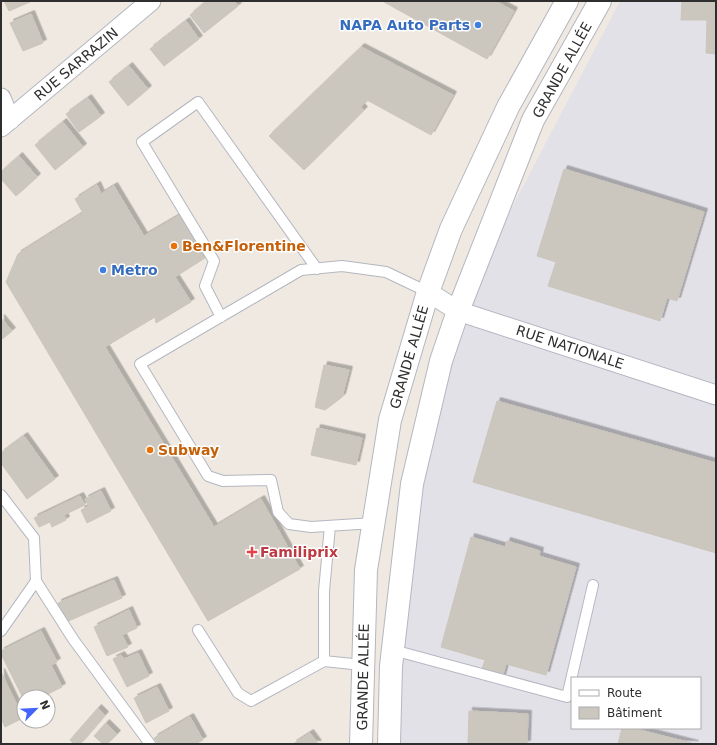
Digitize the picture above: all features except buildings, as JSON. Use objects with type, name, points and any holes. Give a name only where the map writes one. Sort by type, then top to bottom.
[{"type":"street","name":"RUE SARRAZIN","points":[[6,124],[151,1]]},
{"type":"street","name":"GRANDE ALLÉE","points":[[361,744],[362,665],[366,570],[390,420],[428,292],[451,229],[508,107],[567,1]]},
{"type":"street","name":"GRANDE ALLÉE","points":[[389,744],[392,658],[408,515],[412,484],[435,383],[458,311],[533,120],[600,1]]},
{"type":"street","points":[[1,98],[6,124]]},
{"type":"street","points":[[508,107],[533,120]]},
{"type":"street","name":"RUE NATIONALE","points":[[428,292],[458,311],[716,395]]},
{"type":"street","points":[[375,516],[408,515]]},
{"type":"street","points":[[362,665],[392,658]]},
{"type":"lane","points":[[221,317],[205,286],[214,261],[142,142],[198,102],[317,269]]},
{"type":"lane","points":[[375,516],[330,526],[311,527],[289,524],[278,512],[271,480],[223,481],[208,476],[140,364],[301,270],[342,266],[386,272],[428,292]]},
{"type":"lane","points":[[1,494],[34,538],[36,581],[74,639],[150,744]]},
{"type":"lane","points":[[324,661],[324,591],[330,526]]},
{"type":"lane","points":[[1,631],[36,581]]},
{"type":"lane","points":[[572,677],[593,585]]},
{"type":"lane","points":[[198,630],[238,693],[251,701],[324,661],[362,665]]},
{"type":"lane","points":[[392,658],[567,697],[571,680]]},
{"type":"shaded area","points":[[620,1],[716,1],[716,744],[389,744],[412,484],[458,311]]},
{"type":"place","name":"NAPA Auto Parts","points":[[478,25]]},
{"type":"place","name":"Ben&Florentine","points":[[174,246]]},
{"type":"place","name":"Metro","points":[[103,270]]},
{"type":"place","name":"Subway","points":[[150,450]]},
{"type":"place","name":"Familiprix","points":[[252,552]]}]
